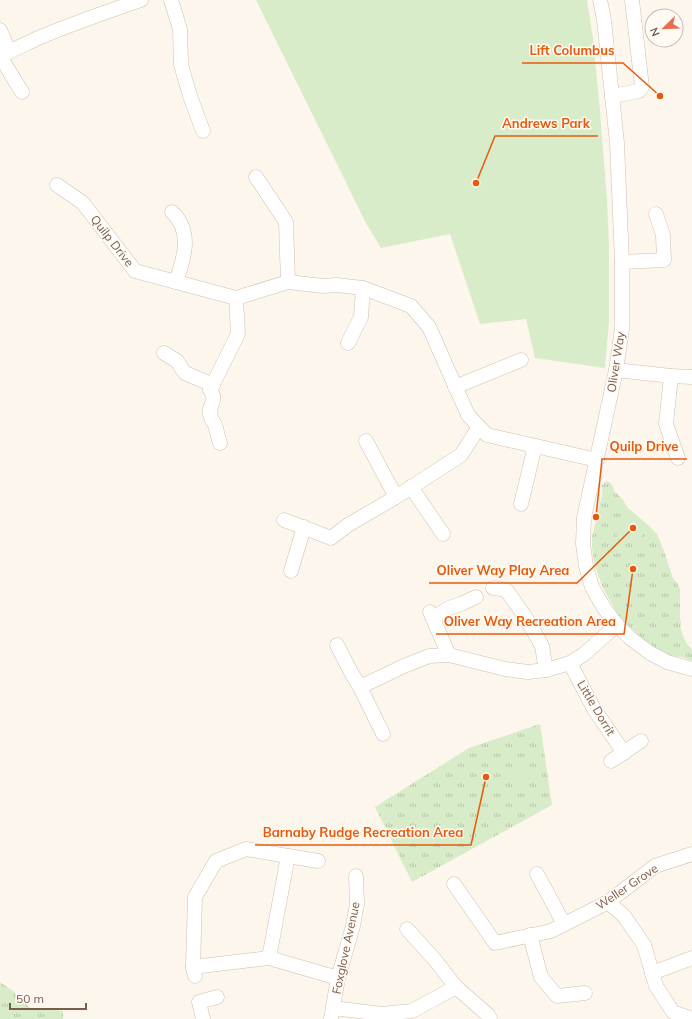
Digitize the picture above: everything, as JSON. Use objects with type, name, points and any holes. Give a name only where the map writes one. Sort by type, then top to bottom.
[{"type":"street","points":[[3,55],[62,28],[141,0]]},
{"type":"street","points":[[171,0],[180,29],[181,65],[190,96],[203,131]]},
{"type":"street","name":"Oliver Way","points":[[600,0],[604,20],[617,143],[622,262],[622,329],[616,370],[584,518],[584,552],[592,587],[604,608],[617,625],[630,638],[650,653],[667,662],[692,669]]},
{"type":"street","points":[[612,96],[638,91],[642,87],[632,0]]},
{"type":"street","points":[[0,30],[3,55],[14,80],[22,92]]},
{"type":"street","points":[[256,177],[286,222],[288,282]]},
{"type":"street","name":"Quilp Drive","points":[[57,185],[83,203],[135,271],[236,298]]},
{"type":"street","points":[[172,212],[182,227],[185,238],[184,255],[176,282]]},
{"type":"street","points":[[622,262],[664,260],[663,235],[656,214]]},
{"type":"street","points":[[211,387],[238,334],[236,298],[288,282],[323,286],[336,285],[364,288],[411,306],[429,327],[468,415],[487,435],[597,460]]},
{"type":"street","points":[[348,343],[361,317],[364,288]]},
{"type":"street","points":[[164,353],[177,361],[185,373],[211,387],[214,398],[209,412],[215,425],[220,443]]},
{"type":"street","points":[[455,387],[521,360]]},
{"type":"street","points":[[616,370],[692,377]]},
{"type":"street","points":[[671,376],[666,424],[678,458]]},
{"type":"street","points":[[284,520],[331,538],[348,524],[411,488],[461,455],[479,427]]},
{"type":"street","points":[[366,441],[396,497]]},
{"type":"street","points":[[521,504],[535,446]]},
{"type":"street","points":[[411,488],[443,534]]},
{"type":"street","points":[[292,572],[304,527]]},
{"type":"street","points":[[493,588],[507,591],[526,618],[542,646],[546,670]]},
{"type":"street","points":[[449,655],[431,615],[476,597]]},
{"type":"street","points":[[360,687],[429,656],[449,655],[505,669],[528,672],[546,670],[570,663],[617,625]]},
{"type":"street","points":[[337,645],[384,734]]},
{"type":"street","name":"Little Dorrit","points":[[570,663],[594,709],[624,753]]},
{"type":"street","points":[[611,761],[641,741]]},
{"type":"street","points":[[318,861],[246,848],[216,861],[195,897],[194,972],[269,958],[338,978]]},
{"type":"street","name":"Weller Grove","points":[[454,884],[495,943],[551,931],[608,902],[655,866],[692,854]]},
{"type":"street","points":[[269,958],[288,856]]},
{"type":"street","points":[[537,874],[564,924]]},
{"type":"street","name":"Foxglove Avenue","points":[[332,1014],[338,978],[353,926],[357,904],[356,876]]},
{"type":"street","points":[[608,902],[624,916],[644,945],[656,986],[672,1012],[692,1019]]},
{"type":"street","points":[[407,929],[435,960],[456,987],[490,1019]]},
{"type":"street","points":[[530,935],[541,977],[557,996],[585,993]]},
{"type":"street","points":[[652,973],[692,958]]},
{"type":"street","points":[[332,1014],[382,1014],[412,1011],[456,987]]},
{"type":"street","points":[[203,1019],[199,1002],[217,996]]},
{"type":"green space","points":[[256,0],[587,0],[593,39],[607,200],[609,246],[609,321],[605,368],[535,358],[526,319],[480,324],[450,234],[381,248],[366,223]]},
{"type":"green space","points":[[606,481],[612,485],[615,492],[623,500],[627,507],[657,534],[673,578],[680,589],[681,628],[685,640],[692,649],[692,661],[682,657],[670,656],[651,646],[624,622],[616,612],[603,588],[594,561],[592,537],[602,495],[602,485]]},
{"type":"green space","points":[[630,514],[640,519],[648,528],[641,537],[620,543],[616,533],[618,526],[622,520]]},
{"type":"green space","points":[[540,724],[552,805],[412,882],[375,807],[469,748]]},
{"type":"green space","points":[[520,763],[534,769],[536,775],[533,781],[526,784],[517,782],[510,774],[515,764]]},
{"type":"green space","points":[[0,982],[13,991],[30,1008],[63,1011],[63,1019],[0,1019]]},
{"type":"place","name":"Lift Columbus","points":[[660,96]]},
{"type":"place","name":"Andrews Park","points":[[476,183]]},
{"type":"place","name":"Quilp Drive","points":[[596,517]]},
{"type":"place","name":"Oliver Way Play Area","points":[[633,528]]},
{"type":"place","name":"Oliver Way Recreation Area","points":[[633,569]]},
{"type":"place","name":"Barnaby Rudge Recreation Area","points":[[486,777]]}]
